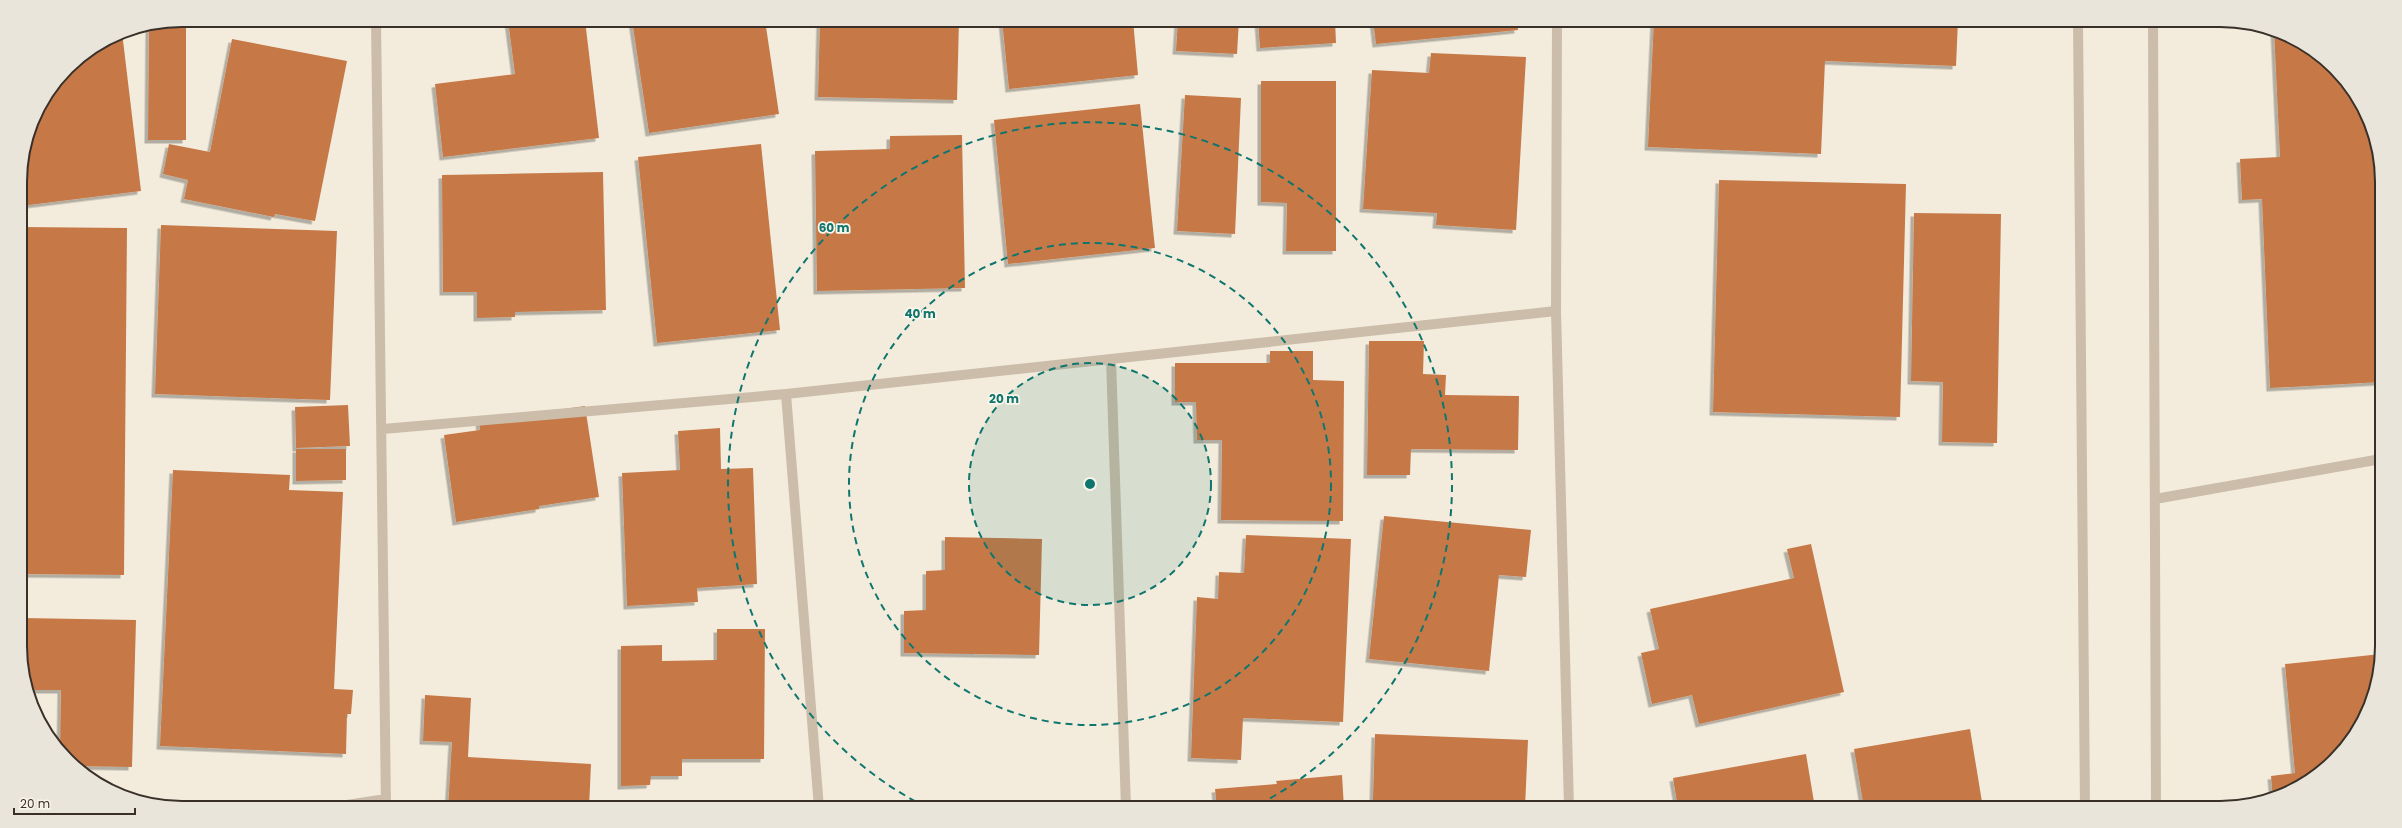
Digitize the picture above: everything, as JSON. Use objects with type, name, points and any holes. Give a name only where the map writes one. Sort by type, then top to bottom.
[{"type":"street","points":[[376,27],[383,429],[386,801]]},
{"type":"street","points":[[1557,27],[1556,311],[1569,801]]},
{"type":"street","points":[[2078,27],[2085,801]]},
{"type":"street","points":[[2153,27],[2156,801]]},
{"type":"street","points":[[383,429],[786,394],[1556,311]]},
{"type":"street","points":[[1111,359],[1126,801]]},
{"type":"street","points":[[786,394],[817,801]]},
{"type":"street","points":[[2155,499],[2375,460]]},
{"type":"building","points":[[172,27],[186,27],[186,140],[148,140],[149,31]]},
{"type":"building","points":[[509,27],[586,27],[599,138],[443,157],[435,84],[515,74]]},
{"type":"building","points":[[633,27],[766,27],[779,114],[649,133]]},
{"type":"building","points":[[820,27],[959,27],[957,100],[818,97]]},
{"type":"building","points":[[1003,27],[1134,27],[1138,75],[1009,89]]},
{"type":"building","points":[[1178,27],[1239,27],[1237,54],[1176,51]]},
{"type":"building","points":[[1258,27],[1335,27],[1336,43],[1260,48]]},
{"type":"building","points":[[1374,27],[1518,27],[1518,30],[1376,44]]},
{"type":"building","points":[[1654,27],[1958,27],[1956,66],[1825,61],[1821,154],[1648,147]]},
{"type":"building","points":[[2274,37],[2289,43],[2306,53],[2330,72],[2354,104],[2370,142],[2375,172],[2375,382],[2270,388],[2262,199],[2242,200],[2240,159],[2280,157]]},
{"type":"building","points":[[123,39],[141,191],[27,205],[27,172],[32,142],[48,104],[65,80],[80,65],[104,48]]},
{"type":"building","points":[[232,39],[347,61],[315,221],[275,214],[274,217],[184,199],[188,180],[163,174],[169,144],[210,152]]},
{"type":"building","points":[[1431,53],[1526,57],[1516,230],[1436,225],[1437,213],[1363,209],[1372,70],[1429,73]]},
{"type":"building","points":[[1261,81],[1336,81],[1336,251],[1286,251],[1287,203],[1261,202]]},
{"type":"building","points":[[1185,95],[1241,98],[1235,234],[1177,231]]},
{"type":"building","points":[[1140,104],[1155,248],[1008,264],[994,120]]},
{"type":"building","points":[[962,135],[965,288],[817,291],[815,151],[890,149],[890,136]]},
{"type":"building","points":[[761,144],[780,330],[657,343],[638,157]]},
{"type":"building","points":[[603,172],[606,310],[515,312],[515,317],[477,318],[477,292],[443,292],[442,175]]},
{"type":"building","points":[[1719,180],[1906,184],[1900,417],[1713,412]]},
{"type":"building","points":[[1914,213],[2001,214],[1997,443],[1942,442],[1943,382],[1911,381]]},
{"type":"building","points":[[161,225],[337,231],[330,400],[155,394]]},
{"type":"building","points":[[27,227],[127,228],[124,575],[27,574]]},
{"type":"building","points":[[1369,341],[1424,341],[1423,374],[1446,375],[1445,395],[1519,396],[1518,450],[1411,449],[1410,475],[1367,475]]},
{"type":"building","points":[[1270,351],[1313,351],[1313,380],[1344,381],[1343,521],[1221,520],[1222,440],[1197,440],[1196,402],[1175,402],[1175,363],[1270,363]]},
{"type":"building","points":[[348,405],[350,446],[296,448],[295,407]]},
{"type":"building","points":[[585,406],[599,497],[539,506],[539,509],[456,522],[444,435],[480,430],[479,421]]},
{"type":"building","points":[[720,428],[721,469],[753,468],[757,584],[697,588],[698,602],[627,606],[622,473],[680,470],[678,431]]},
{"type":"building","points":[[296,449],[346,449],[346,480],[296,481]]},
{"type":"building","points":[[173,470],[290,475],[289,490],[343,492],[334,689],[353,690],[351,714],[347,714],[346,754],[160,746]]},
{"type":"building","points":[[1384,516],[1531,530],[1526,577],[1499,575],[1489,671],[1369,659]]},
{"type":"building","points":[[1246,535],[1351,539],[1343,722],[1243,718],[1241,760],[1191,758],[1197,597],[1218,599],[1219,572],[1244,573]]},
{"type":"building","points":[[945,537],[1042,539],[1039,655],[904,653],[904,611],[926,610],[926,571],[945,570]]},
{"type":"building","points":[[1811,544],[1844,692],[1699,724],[1692,695],[1652,704],[1641,653],[1659,649],[1650,609],[1794,578],[1787,549]]},
{"type":"building","points":[[27,618],[136,620],[132,767],[84,766],[72,756],[60,742],[61,690],[33,690],[27,656]]},
{"type":"building","points":[[717,629],[765,629],[764,759],[682,759],[682,776],[651,776],[650,785],[621,786],[621,646],[662,645],[662,661],[717,660]]},
{"type":"building","points":[[2375,655],[2367,696],[2359,715],[2349,732],[2337,748],[2322,763],[2298,780],[2272,792],[2271,776],[2295,773],[2285,664]]},
{"type":"building","points":[[425,695],[471,698],[468,757],[591,764],[589,801],[448,801],[452,742],[423,741]]},
{"type":"building","points":[[1970,729],[1982,801],[1863,801],[1854,749]]},
{"type":"building","points":[[1375,734],[1528,740],[1525,801],[1373,800]]},
{"type":"building","points":[[1806,754],[1814,801],[1677,801],[1673,778]]},
{"type":"building","points":[[1342,775],[1344,801],[1216,801],[1215,789],[1277,784],[1276,781]]}]
